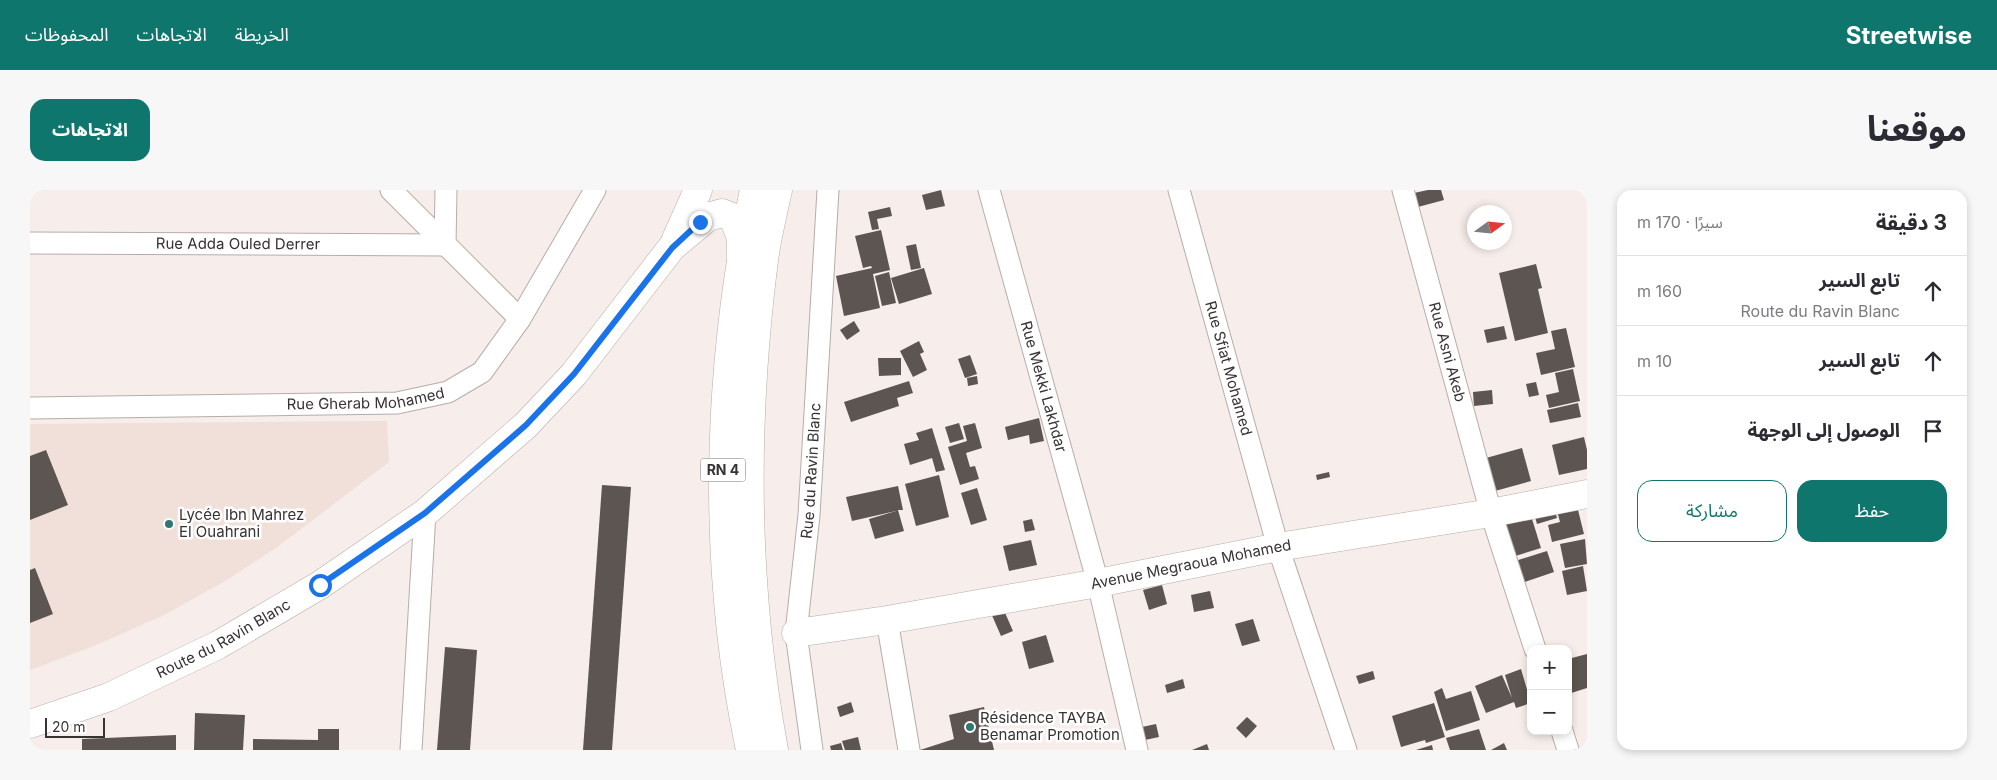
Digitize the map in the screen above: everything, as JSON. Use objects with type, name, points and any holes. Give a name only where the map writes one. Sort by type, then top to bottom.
[{"type":"main road","points":[[672,248],[698,190]]},
{"type":"main road","name":"RN 4","points":[[750,750],[738,687],[724,554],[723,466],[726,380],[741,262],[754,190]]},
{"type":"main road","name":"RN 4","points":[[774,750],[766,706],[755,614],[749,519],[749,431],[764,259],[778,190]]},
{"type":"main road","points":[[672,248],[708,217],[722,213],[732,217],[738,227],[741,238],[741,262]]},
{"type":"main road","name":"Route du Ravin Blanc","points":[[30,724],[109,697],[218,645],[320,585],[425,513],[526,425],[574,374],[672,248]]},
{"type":"main road","name":"Avenue Megraoua Mohamed","points":[[796,633],[888,620],[1098,583],[1278,547],[1491,513],[1587,494]]},
{"type":"street","points":[[391,190],[520,319]]},
{"type":"street","points":[[445,245],[446,190]]},
{"type":"street","name":"Rue Gherab Mohamed","points":[[30,408],[397,403],[448,392],[482,372],[520,319],[595,190]]},
{"type":"street","name":"Rue Mekki Lakhdar","points":[[990,190],[1098,583],[1137,750]]},
{"type":"street","name":"Rue Sfiat Mohamed","points":[[1178,190],[1278,547],[1346,750]]},
{"type":"street","name":"Rue Asni Akeb","points":[[1403,190],[1491,513],[1534,645]]},
{"type":"street","name":"Rue du Ravin Blanc","points":[[812,750],[796,633],[809,515],[834,192]]},
{"type":"street","name":"Rue Adda Ouled Derrer","points":[[30,243],[445,245]]},
{"type":"street","points":[[411,750],[425,513]]},
{"type":"street","points":[[888,620],[909,750]]},
{"type":"street","points":[[1563,735],[1568,750]]},
{"type":"shaded area","name":"Lycée Ibn Mahrez El Ouahrani","points":[[387,421],[389,462],[276,548],[227,580],[164,615],[94,646],[30,670],[30,424]]},
{"type":"building","points":[[941,190],[945,206],[926,210],[922,195]]},
{"type":"building","points":[[1441,190],[1444,200],[1418,207],[1414,193]]},
{"type":"building","points":[[890,207],[892,216],[877,219],[879,229],[872,230],[868,212]]},
{"type":"building","points":[[881,230],[890,270],[873,274],[880,308],[844,316],[836,276],[872,268],[871,266],[863,268],[855,236]]},
{"type":"building","points":[[916,244],[921,268],[911,270],[906,246]]},
{"type":"building","points":[[1536,264],[1542,288],[1538,289],[1548,333],[1515,341],[1499,273]]},
{"type":"building","points":[[924,268],[932,294],[899,304],[891,278]]},
{"type":"building","points":[[889,272],[896,303],[882,306],[875,276]]},
{"type":"building","points":[[854,321],[860,331],[847,340],[840,330]]},
{"type":"building","points":[[1504,326],[1507,339],[1487,343],[1484,330]]},
{"type":"building","points":[[1566,328],[1575,367],[1541,375],[1536,353],[1555,349],[1551,331]]},
{"type":"building","points":[[919,341],[924,352],[920,354],[927,370],[913,377],[900,351]]},
{"type":"building","points":[[970,355],[977,374],[965,378],[958,359]]},
{"type":"building","points":[[878,358],[901,358],[901,375],[879,376]]},
{"type":"building","points":[[1573,369],[1580,401],[1549,408],[1546,395],[1559,392],[1555,373]]},
{"type":"building","points":[[977,376],[978,384],[968,386],[967,378]]},
{"type":"building","points":[[909,381],[913,393],[897,398],[899,406],[851,422],[844,402]]},
{"type":"building","points":[[1536,382],[1539,395],[1529,397],[1526,384]]},
{"type":"building","points":[[1492,390],[1493,404],[1474,406],[1473,392]]},
{"type":"building","points":[[1578,403],[1581,417],[1550,423],[1547,410]]},
{"type":"building","points":[[1039,418],[1044,441],[1030,444],[1029,435],[1008,440],[1005,427]]},
{"type":"building","points":[[959,423],[964,439],[950,443],[945,427]]},
{"type":"building","points":[[975,423],[982,448],[966,453],[970,467],[975,466],[979,479],[960,485],[948,447],[967,441],[963,426]]},
{"type":"building","points":[[932,428],[945,470],[936,472],[932,458],[910,465],[904,444],[919,440],[916,433]]},
{"type":"building","points":[[1584,437],[1587,450],[1587,469],[1559,475],[1552,445]]},
{"type":"building","points":[[1522,448],[1531,481],[1495,491],[1486,458]]},
{"type":"building","points":[[46,450],[68,505],[30,520],[30,456]]},
{"type":"building","points":[[1329,472],[1330,477],[1317,480],[1316,475]]},
{"type":"building","points":[[939,475],[949,517],[916,526],[905,484]]},
{"type":"building","points":[[602,485],[631,487],[612,750],[583,750]]},
{"type":"building","points":[[898,486],[903,510],[898,510],[904,531],[875,539],[869,519],[896,511],[852,521],[846,497]]},
{"type":"building","points":[[977,488],[987,520],[971,525],[961,493]]},
{"type":"building","points":[[1576,502],[1584,534],[1552,542],[1548,525],[1560,522],[1556,507]]},
{"type":"building","points":[[1553,504],[1557,518],[1537,524],[1533,510]]},
{"type":"building","points":[[1528,506],[1541,548],[1509,558],[1496,516]]},
{"type":"building","points":[[1032,519],[1035,530],[1025,532],[1023,521]]},
{"type":"building","points":[[1585,539],[1587,564],[1565,568],[1560,544]]},
{"type":"building","points":[[1031,540],[1037,565],[1009,571],[1003,546]]},
{"type":"building","points":[[1547,551],[1554,572],[1519,584],[1512,562]]},
{"type":"building","points":[[1583,566],[1587,591],[1567,595],[1562,571]]},
{"type":"building","points":[[35,568],[53,614],[30,623],[30,570]]},
{"type":"building","points":[[1162,585],[1167,604],[1149,610],[1143,590]]},
{"type":"building","points":[[1210,591],[1214,608],[1194,612],[1191,595]]},
{"type":"building","points":[[999,599],[1013,631],[1001,636],[987,604]]},
{"type":"building","points":[[1253,619],[1260,641],[1242,646],[1235,624]]},
{"type":"building","points":[[1046,635],[1054,662],[1029,669],[1022,642]]},
{"type":"building","points":[[445,647],[477,650],[470,750],[437,750]]},
{"type":"building","points":[[1587,654],[1587,688],[1572,693],[1572,690],[1572,658]]},
{"type":"building","points":[[1521,669],[1527,689],[1527,704],[1516,708],[1514,702],[1486,713],[1475,686],[1502,675],[1512,698],[1505,675]]},
{"type":"building","points":[[1373,671],[1375,679],[1359,684],[1356,676]]},
{"type":"building","points":[[1183,679],[1185,688],[1167,693],[1165,685]]},
{"type":"building","points":[[1442,688],[1446,699],[1471,691],[1480,720],[1446,731],[1434,692]]},
{"type":"building","points":[[851,702],[854,712],[840,717],[837,707]]},
{"type":"building","points":[[1434,703],[1445,737],[1426,743],[1425,740],[1401,747],[1392,716]]},
{"type":"building","name":"Résidence TAYBA Benamar Promotion","points":[[984,707],[994,750],[920,750],[954,739],[949,715]]},
{"type":"building","points":[[195,713],[245,715],[243,750],[194,750]]},
{"type":"building","points":[[1247,717],[1257,726],[1246,738],[1236,728]]},
{"type":"building","points":[[1156,724],[1159,737],[1145,740],[1142,727]]},
{"type":"building","points":[[318,729],[339,729],[339,750],[253,750],[253,739],[318,740]]},
{"type":"building","points":[[1479,729],[1486,750],[1450,750],[1446,738]]},
{"type":"building","points":[[176,735],[176,750],[82,750],[82,739]]},
{"type":"building","points":[[858,737],[861,750],[845,750],[842,741]]},
{"type":"building","points":[[841,743],[843,750],[831,750],[830,746]]},
{"type":"building","points":[[1504,743],[1507,750],[1491,750]]},
{"type":"building","points":[[1207,744],[1209,750],[1192,750]]},
{"type":"building","points":[[1432,745],[1433,750],[1416,750]]},
{"type":"place","name":"Lycée Ibn Mahrez El Ouahrani","points":[[169,524]]},
{"type":"place","name":"Résidence TAYBA Benamar Promotion","points":[[970,727]]},
{"type":"route","points":[[320,585],[425,513],[526,425],[574,374],[672,248],[700,222]]}]
